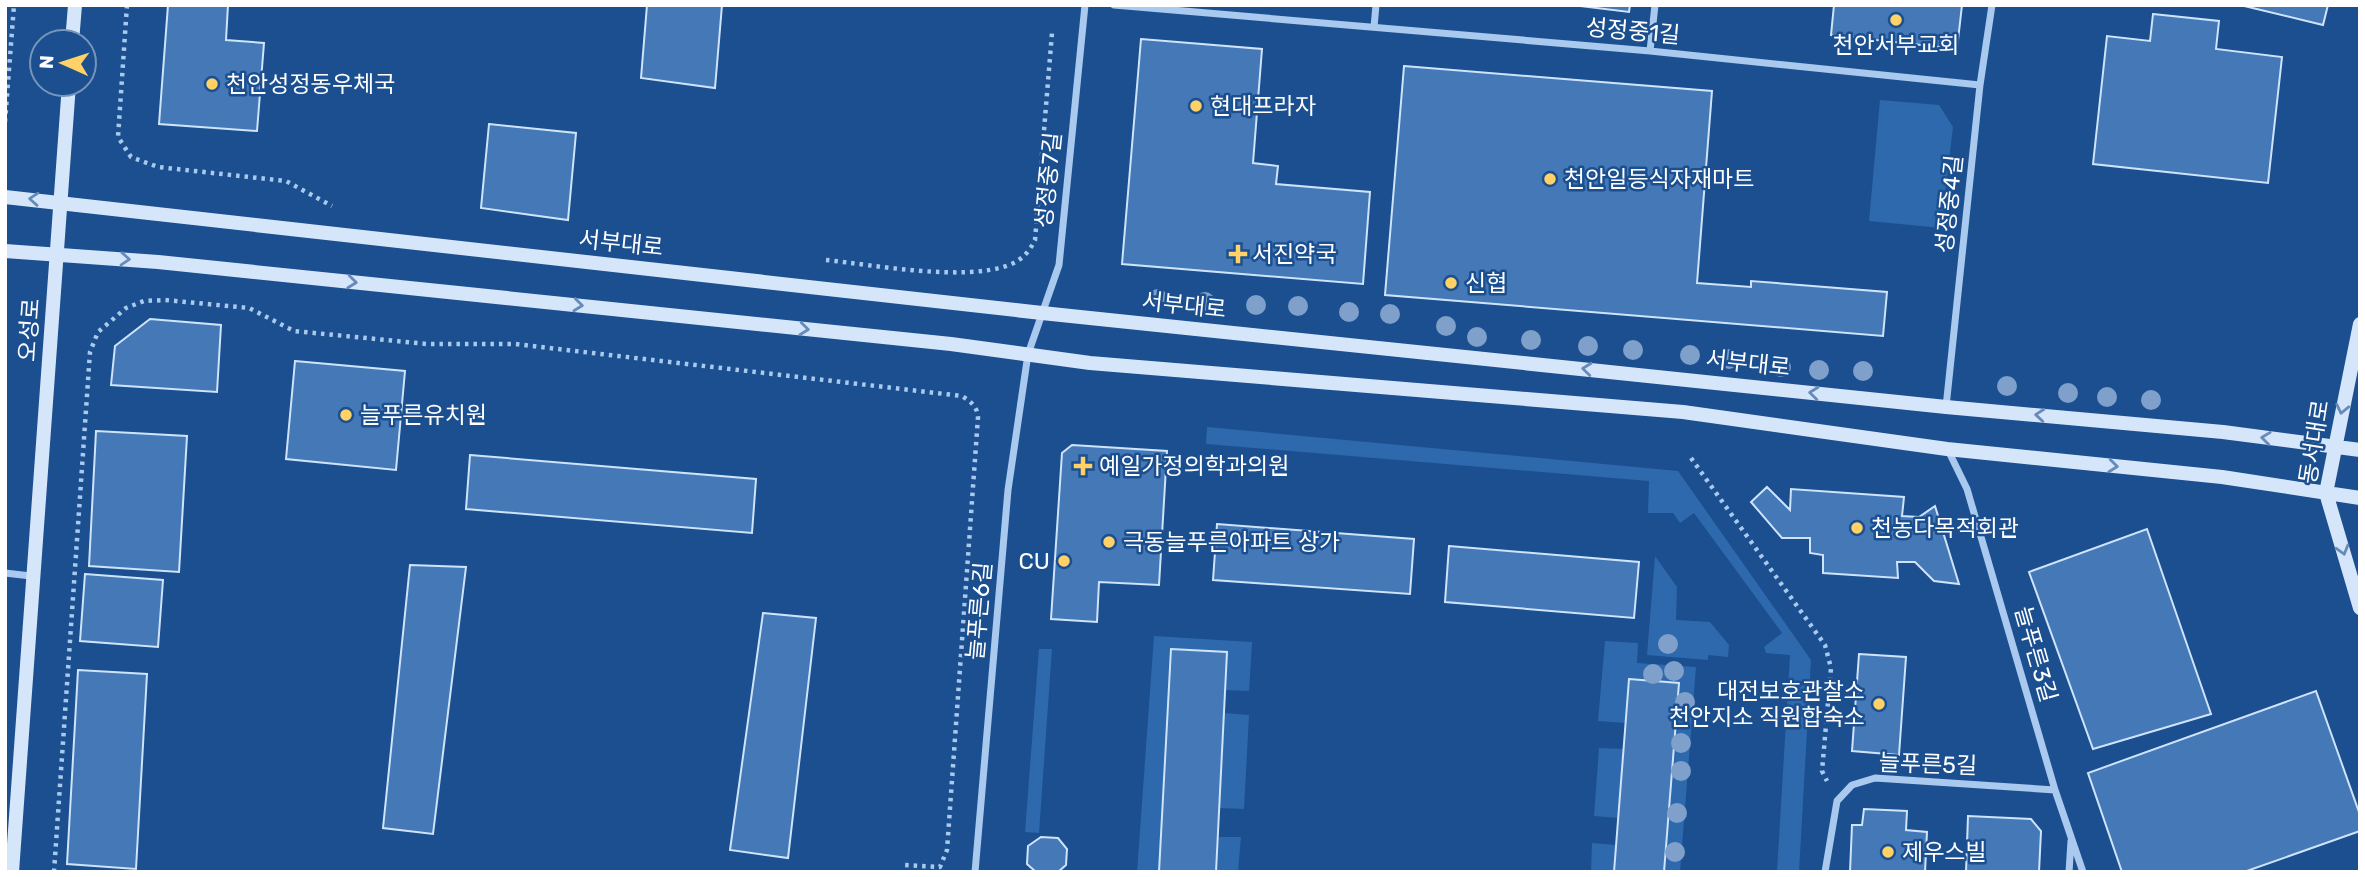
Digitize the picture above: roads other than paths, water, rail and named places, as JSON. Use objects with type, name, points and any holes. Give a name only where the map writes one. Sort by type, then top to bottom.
[{"type":"street","points":[[73,28],[75,5]]},
{"type":"street","name":"성정중7길","points":[[1027,354],[1059,265],[1085,5]]},
{"type":"street","name":"성정중1길","points":[[1114,5],[1650,51],[1980,85]]},
{"type":"street","points":[[1374,27],[1376,5]]},
{"type":"street","points":[[1650,51],[1655,5]]},
{"type":"street","name":"성정중4길","points":[[1947,407],[1980,85],[1992,5]]},
{"type":"street","name":"오성로","points":[[12,872],[31,576],[68,98]]},
{"type":"street","name":"서부대로","points":[[5,197],[62,201],[496,253],[1042,313],[1947,407],[2223,432],[2360,450]]},
{"type":"street","points":[[5,251],[158,262],[1103,364],[1683,412],[1947,449],[2222,477],[2360,498]]},
{"type":"street","name":"동서대로","points":[[2360,324],[2326,493],[2360,608]]},
{"type":"street","name":"늘푸른6길","points":[[975,872],[1008,491],[1027,354]]},
{"type":"street","name":"늘푸른3길","points":[[1947,449],[1968,489],[2055,790],[2083,872]]},
{"type":"street","points":[[5,573],[31,576]]},
{"type":"street","name":"늘푸른5길","points":[[1825,872],[1837,801],[1852,785],[1874,778],[2055,790]]},
{"type":"street","points":[[2069,872],[2071,838]]},
{"type":"place","name":"천안서부교회","points":[[1896,20]]},
{"type":"place","name":"천안성정동우체국","points":[[212,84]]},
{"type":"place","name":"현대프라자","points":[[1196,106]]},
{"type":"place","name":"천안일등식자재마트","points":[[1550,179]]},
{"type":"place","name":"서진약국","points":[[1238,254]]},
{"type":"place","name":"신협","points":[[1451,283]]},
{"type":"place","name":"늘푸른유치원","points":[[346,415]]},
{"type":"place","name":"예일가정의학과의원","points":[[1083,466]]},
{"type":"place","name":"천농다목적회관","points":[[1857,528]]},
{"type":"place","name":"극동늘푸른아파트 상가","points":[[1109,542]]},
{"type":"place","name":"CU","points":[[1064,561]]},
{"type":"place","name":"대전보호관찰소 천안지소 직원합숙소","points":[[1879,704]]},
{"type":"place","name":"제우스빌","points":[[1888,852]]}]
